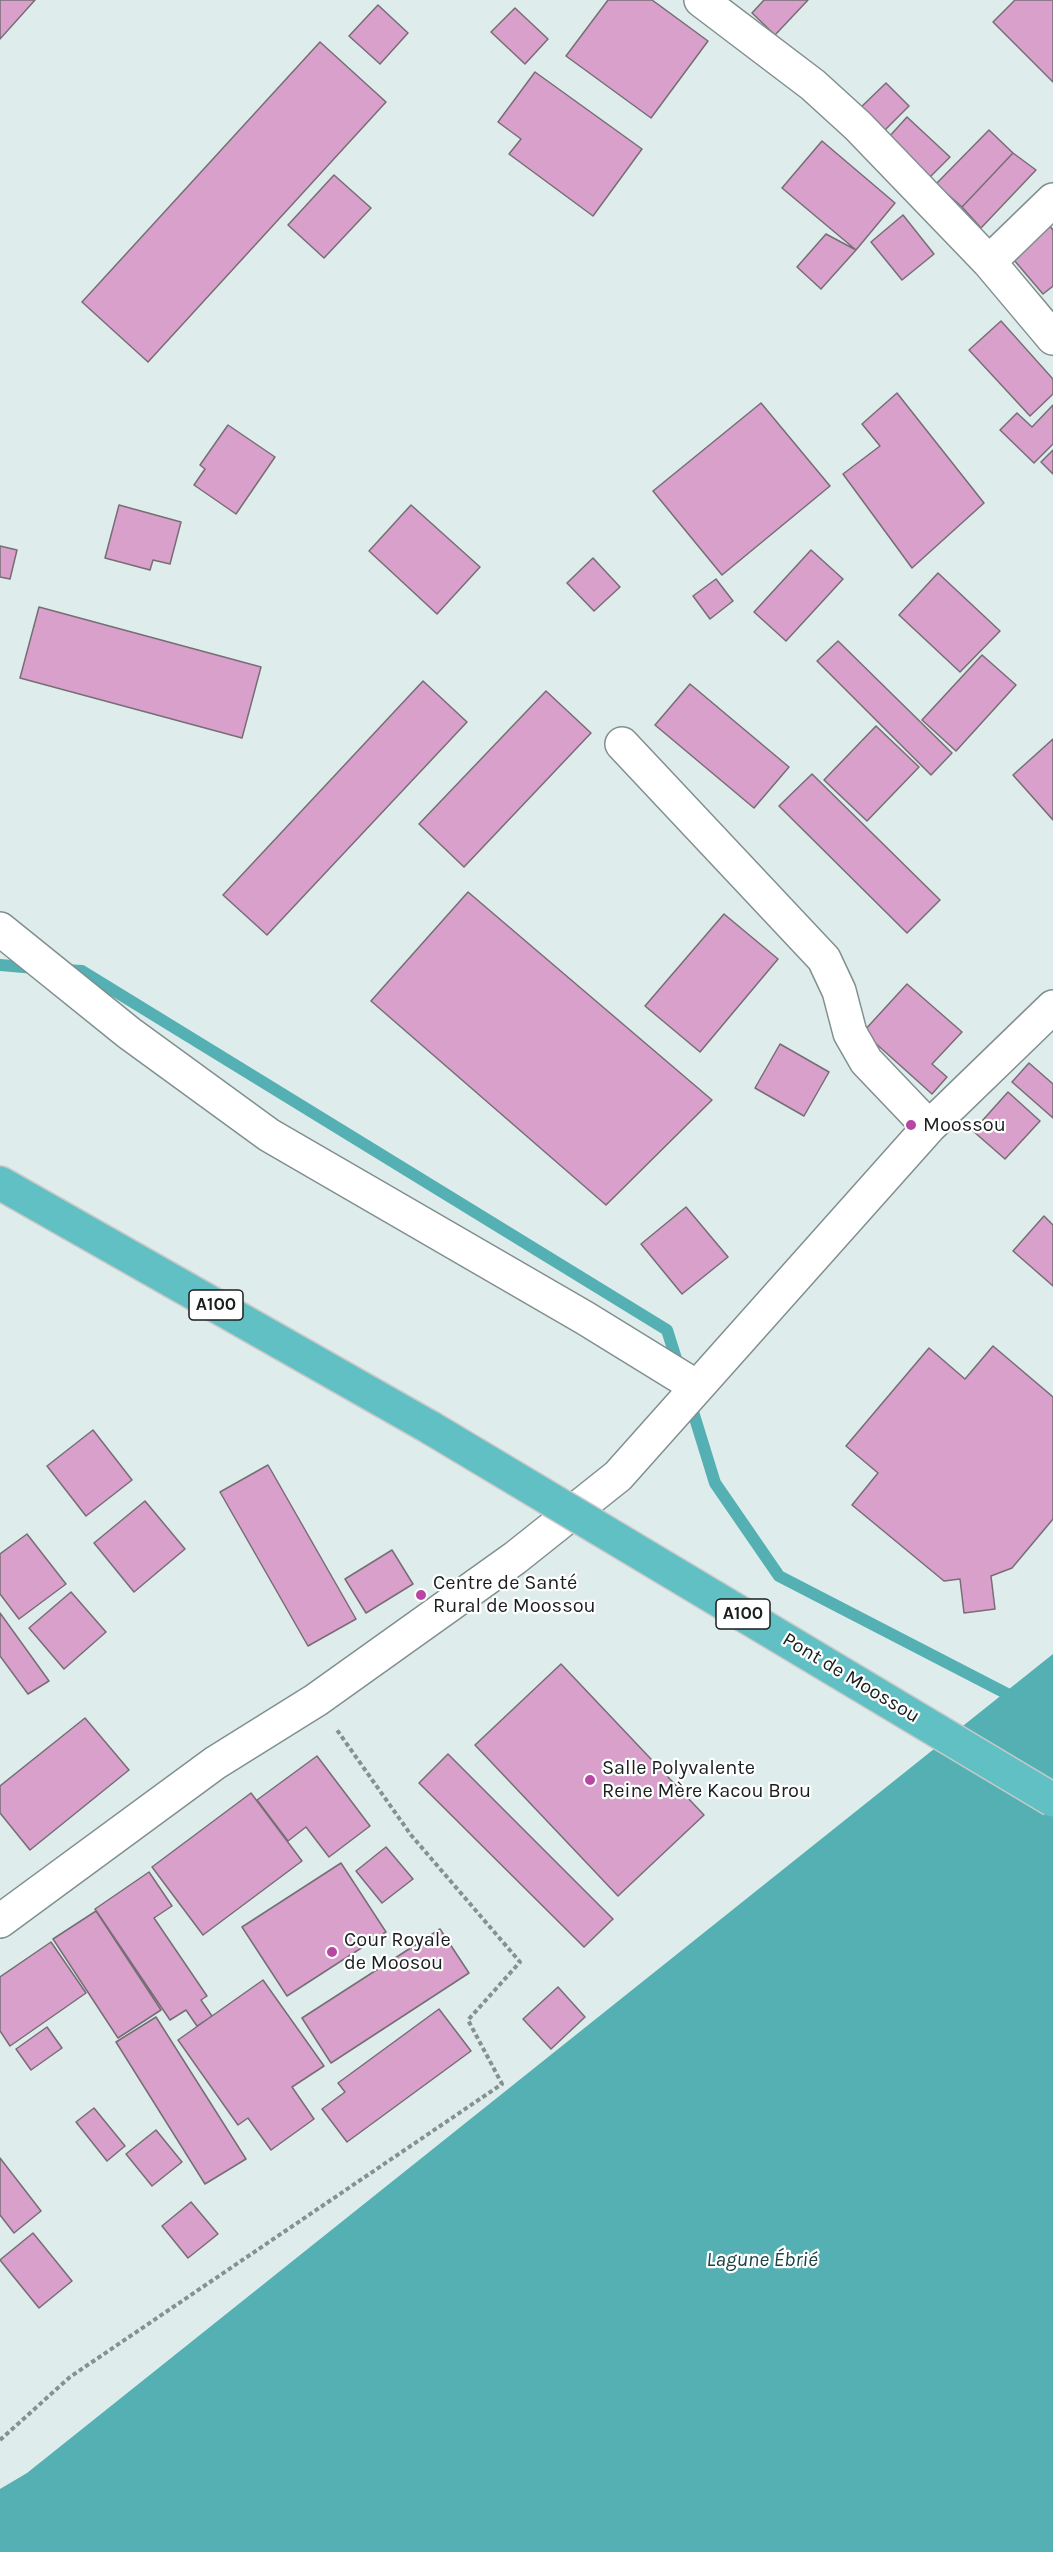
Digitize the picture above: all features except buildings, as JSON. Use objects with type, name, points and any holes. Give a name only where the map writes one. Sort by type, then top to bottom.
[{"type":"highway","name":"Pont de Moossou","points":[[0,1183],[431,1428],[1053,1800]]},
{"type":"street","points":[[705,1],[813,85],[851,119],[989,262],[1053,338]]},
{"type":"street","points":[[989,262],[1053,200]]},
{"type":"street","points":[[622,744],[824,958],[838,991],[850,1033],[866,1061],[929,1127]]},
{"type":"street","points":[[0,929],[129,1033],[269,1135],[585,1318],[697,1387]]},
{"type":"street","points":[[0,1921],[215,1763],[316,1700],[515,1558],[618,1476],[929,1127],[1053,1007]]},
{"type":"path","points":[[0,2440],[70,2377],[502,2084],[468,2020],[520,1962],[411,1835],[316,1700]]},
{"type":"water","name":"Lagune Ébrié","points":[[1053,1654],[1053,2552],[0,2552],[0,2489],[27,2473]]},
{"type":"waterway","points":[[0,965],[35,968]]},
{"type":"waterway","points":[[64,970],[82,971],[667,1330],[679,1368]]},
{"type":"waterway","points":[[690,1402],[715,1483],[779,1576],[1019,1700]]},
{"type":"place","name":"Moossou","points":[[911,1125]]},
{"type":"place","name":"Centre de Santé Rural de Moossou","points":[[421,1595]]},
{"type":"place","name":"Salle Polyvalente Reine Mère Kacou Brou","points":[[590,1780]]},
{"type":"place","name":"Cour Royale de Moosou","points":[[332,1952]]}]
